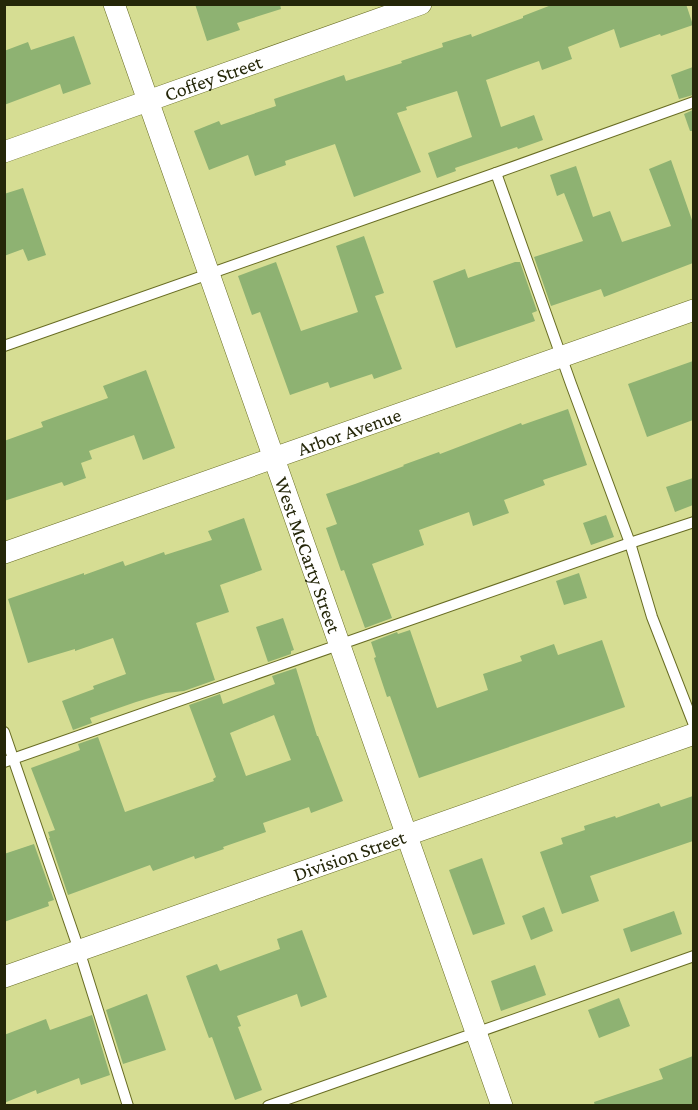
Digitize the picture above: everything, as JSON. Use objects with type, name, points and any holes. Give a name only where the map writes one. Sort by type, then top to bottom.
[{"type":"street","name":"West McCarty Street","points":[[114,4],[502,1106]]},
{"type":"street","name":"Coffey Street","points":[[4,152],[421,4]]},
{"type":"street","name":"Arbor Avenue","points":[[4,553],[693,310]]},
{"type":"street","name":"Division Street","points":[[4,977],[693,734]]},
{"type":"lane","points":[[4,346],[693,102]]},
{"type":"lane","points":[[496,173],[630,543],[652,617],[693,724]]},
{"type":"lane","points":[[9,761],[693,522]]},
{"type":"lane","points":[[4,732],[9,761],[79,950],[128,1106]]},
{"type":"lane","points":[[268,1106],[693,956]]},
{"type":"building","points":[[195,4],[280,4],[281,9],[237,23],[240,30],[207,41]]},
{"type":"building","points":[[554,4],[686,4],[693,25],[620,48],[614,29],[568,47],[572,59],[542,70],[539,61],[486,80],[501,127],[534,115],[543,140],[455,168],[456,171],[437,178],[428,153],[472,137],[457,91],[406,107],[407,110],[397,113],[421,172],[354,197],[335,144],[285,161],[286,165],[255,176],[248,155],[209,170],[194,131],[219,121],[221,125],[276,106],[274,99],[344,75],[346,81],[402,63],[401,61],[443,47],[442,43],[471,34],[472,37]]},
{"type":"building","points":[[74,36],[91,84],[63,94],[60,84],[4,105],[4,51],[28,42],[31,50]]},
{"type":"building","points":[[693,67],[693,95],[679,99],[671,75]]},
{"type":"building","points":[[693,110],[693,131],[690,131],[684,114]]},
{"type":"building","points":[[671,160],[693,223],[693,263],[604,297],[601,289],[551,306],[534,257],[583,241],[564,193],[557,196],[550,175],[576,166],[593,217],[610,211],[622,242],[671,226],[649,169]]},
{"type":"building","points":[[23,188],[46,255],[28,261],[23,249],[4,256],[4,194]]},
{"type":"building","points":[[364,236],[384,293],[375,296],[402,369],[374,379],[372,374],[330,388],[328,382],[290,395],[260,312],[252,315],[238,276],[276,262],[301,331],[358,312],[336,246]]},
{"type":"building","points":[[520,262],[537,311],[532,313],[535,321],[456,348],[433,281],[465,269],[468,278]]},
{"type":"building","points":[[693,361],[693,420],[647,437],[628,384]]},
{"type":"building","points":[[146,370],[175,448],[143,460],[134,435],[89,451],[92,459],[81,463],[86,478],[64,486],[62,482],[4,501],[4,441],[43,427],[41,422],[108,398],[103,386]]},
{"type":"building","points":[[568,409],[587,465],[543,480],[545,485],[504,500],[509,513],[473,526],[469,512],[419,530],[424,545],[372,564],[392,618],[365,628],[326,528],[337,524],[326,494],[521,423],[522,425]]},
{"type":"building","points":[[693,478],[693,505],[675,512],[666,487]]},
{"type":"building","points":[[606,515],[614,537],[591,545],[583,523]]},
{"type":"building","points":[[244,518],[262,570],[220,585],[229,612],[196,623],[215,680],[184,691],[166,693],[136,702],[90,718],[92,723],[73,730],[62,701],[126,674],[113,638],[28,663],[8,599],[123,561],[125,566],[164,552],[165,555],[212,540],[208,531]]},
{"type":"building","points":[[579,573],[587,598],[564,605],[556,581]]},
{"type":"building","points":[[283,618],[294,650],[291,654],[268,662],[256,627]]},
{"type":"building","points":[[410,630],[437,708],[488,690],[483,674],[522,661],[520,656],[554,644],[558,655],[602,640],[625,707],[419,778],[390,696],[387,697],[371,642],[397,632],[398,634]]},
{"type":"building","points":[[296,668],[317,736],[343,801],[311,813],[309,807],[263,823],[266,832],[195,859],[194,856],[153,871],[150,865],[68,895],[49,838],[48,832],[55,830],[31,768],[80,750],[78,744],[98,737],[125,812],[214,781],[216,777],[189,705],[220,694],[223,704],[275,684],[272,676]],"holes":[[[274,715],[291,760],[246,776],[230,733]]]},
{"type":"building","points":[[693,796],[693,841],[590,876],[599,901],[562,914],[540,852],[563,844],[561,838],[585,830],[584,826],[659,803],[661,807]]},
{"type":"building","points":[[34,844],[54,900],[48,902],[49,906],[4,922],[4,854]]},
{"type":"building","points":[[482,858],[505,924],[473,935],[449,870]]},
{"type":"building","points":[[544,907],[553,931],[531,940],[522,916]]},
{"type":"building","points":[[674,911],[682,934],[631,952],[623,929]]},
{"type":"building","points":[[302,930],[327,997],[301,1007],[297,994],[237,1016],[241,1026],[238,1027],[262,1090],[235,1100],[186,976],[217,964],[220,971],[280,949],[277,939]]},
{"type":"building","points":[[535,965],[546,995],[501,1011],[491,981]]},
{"type":"building","points":[[147,994],[166,1050],[123,1064],[106,1010]]},
{"type":"building","points":[[619,998],[630,1026],[599,1038],[588,1010]]},
{"type":"building","points":[[92,1015],[110,1075],[81,1085],[79,1078],[37,1094],[36,1090],[4,1103],[4,1035],[46,1019],[50,1030]]},
{"type":"building","points":[[693,1056],[693,1106],[595,1106],[594,1102],[663,1079],[659,1069]]}]
